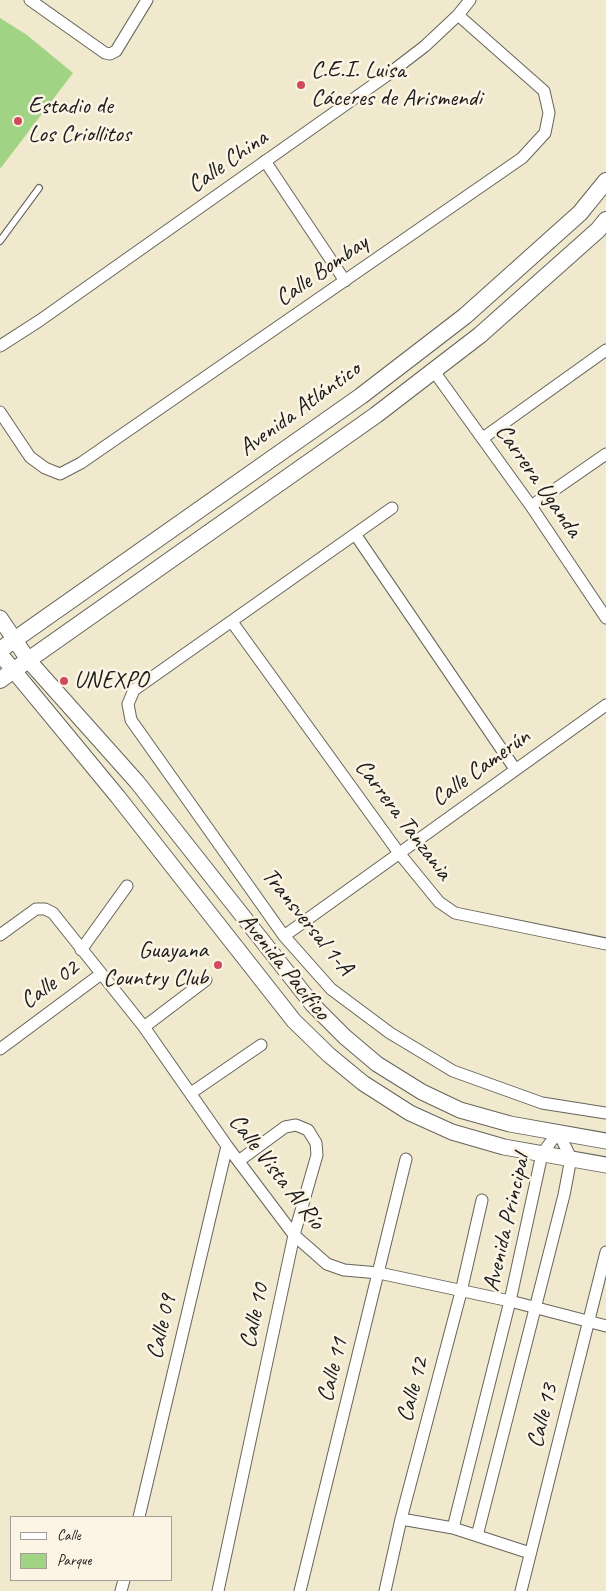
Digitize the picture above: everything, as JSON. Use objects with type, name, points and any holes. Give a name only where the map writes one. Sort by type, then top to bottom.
[{"type":"main road","name":"Avenida Atlántico","points":[[0,652],[14,640],[353,402],[465,316],[580,213],[606,181]]},
{"type":"main road","name":"Avenida Atlántico","points":[[7,676],[376,415],[432,370],[480,335],[598,230],[606,220]]},
{"type":"street","points":[[30,0],[105,53],[110,54],[116,51],[147,0]]},
{"type":"street","name":"Calle China","points":[[0,346],[386,76],[425,46],[458,15],[470,0]]},
{"type":"street","name":"Calle Bombay","points":[[0,412],[30,457],[45,468],[60,474],[81,463],[522,158],[545,133],[549,113],[544,91],[458,15]]},
{"type":"street","points":[[265,162],[345,281]]},
{"type":"street","points":[[483,438],[606,350]]},
{"type":"street","name":"Carrera Uganda","points":[[432,370],[531,506],[606,618]]},
{"type":"street","points":[[531,506],[606,454]]},
{"type":"street","points":[[232,622],[392,508]]},
{"type":"street","points":[[356,534],[515,769]]},
{"type":"street","name":"Avenida Pacífico","points":[[0,618],[29,661],[137,782],[313,1005],[345,1037],[377,1064],[422,1092],[460,1110],[510,1124],[606,1141]]},
{"type":"street","name":"Transversal 1-A","points":[[232,622],[134,690],[128,704],[131,720],[284,936],[331,989],[390,1033],[452,1071],[542,1103],[606,1113]]},
{"type":"street","name":"Carrera Tanzania","points":[[232,622],[399,853],[439,902],[455,913],[606,944]]},
{"type":"street","name":"Avenida Pacífico","points":[[0,652],[7,676],[159,848],[294,1021],[329,1055],[363,1083],[410,1113],[452,1132],[504,1147],[606,1165]]},
{"type":"street","name":"Calle Camerún","points":[[284,936],[606,705]]},
{"type":"street","points":[[159,848],[173,828]]},
{"type":"street","points":[[81,950],[128,886]]},
{"type":"street","name":"Calle Vista Al Río","points":[[0,935],[36,908],[45,909],[53,913],[144,1027],[227,1146],[240,1160],[294,1235],[327,1264],[344,1270],[379,1273],[461,1292],[510,1300],[606,1326]]},
{"type":"street","name":"Calle 02","points":[[0,1049],[101,974]]},
{"type":"street","points":[[144,1027],[206,980]]},
{"type":"street","points":[[190,1093],[260,1046]]},
{"type":"street","name":"Calle 10","points":[[218,1591],[294,1235],[317,1155],[316,1143],[308,1130],[296,1125],[285,1128],[240,1160]]},
{"type":"street","name":"Avenida Principal","points":[[453,1528],[510,1300],[542,1154],[558,1132],[571,1158],[536,1308],[477,1536]]},
{"type":"street","name":"Calle 09","points":[[138,1516],[227,1146]]},
{"type":"street","name":"Calle 11","points":[[300,1591],[406,1159]]},
{"type":"street","name":"Calle 12","points":[[385,1591],[400,1519],[461,1292],[482,1200]]},
{"type":"street","name":"Calle 13","points":[[521,1591],[606,1252]]},
{"type":"street","points":[[400,1519],[453,1528],[530,1553]]},
{"type":"lane","points":[[0,241],[38,188]]},
{"type":"green space","name":"Estadio de Los Criollitos","points":[[0,18],[27,35],[73,73],[0,169]]},
{"type":"place","name":"C.E.I. Luisa Cáceres de Arismendi","points":[[301,85]]},
{"type":"place","name":"Estadio de Los Criollitos","points":[[18,121]]},
{"type":"place","name":"UNEXPO","points":[[64,681]]},
{"type":"place","name":"Guayana Country Club","points":[[218,965]]}]
